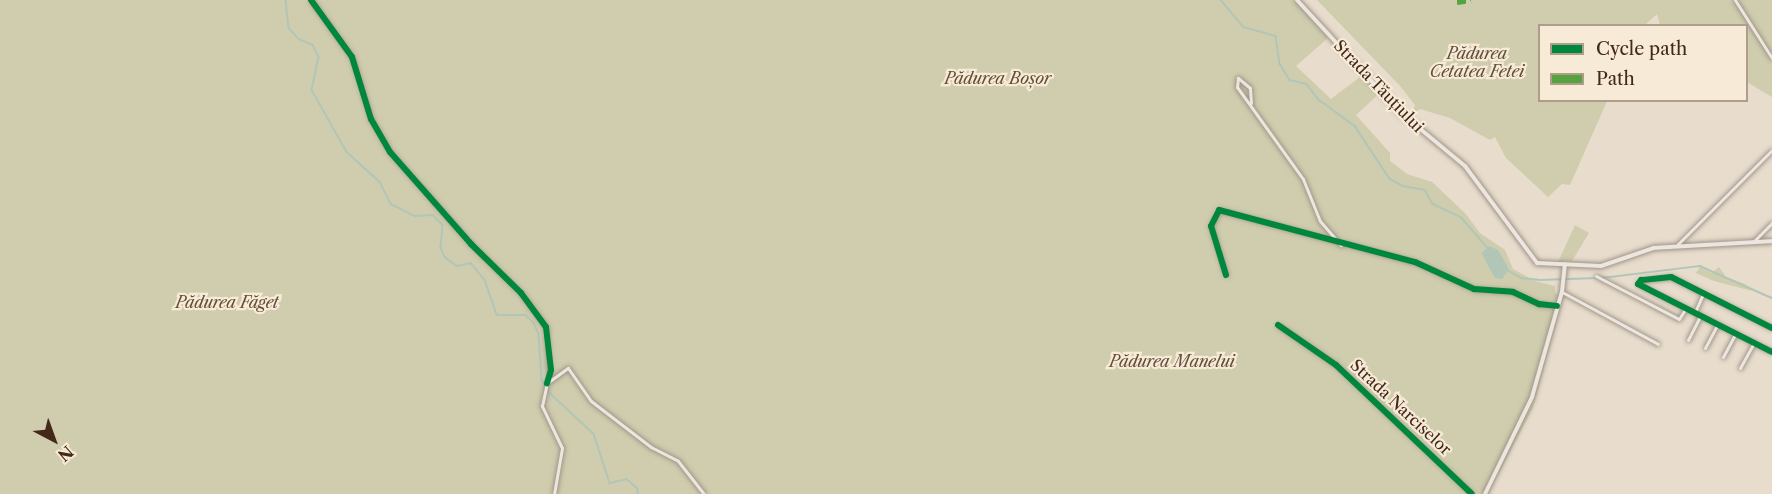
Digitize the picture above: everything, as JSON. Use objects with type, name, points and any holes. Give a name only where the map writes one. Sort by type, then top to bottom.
[{"type":"main road","name":"Strada Tăuțiului","points":[[1297,0],[1401,113],[1465,166],[1492,205],[1510,224],[1533,261],[1544,265],[1605,265],[1645,249],[1677,245],[1772,241]]},
{"type":"main road","points":[[1485,494],[1532,397],[1562,292],[1566,266]]},
{"type":"street","points":[[311,0],[352,57],[371,120],[390,152],[471,244],[521,293],[546,327],[547,384],[543,414],[562,448],[554,494]]},
{"type":"street","points":[[1735,0],[1772,58]]},
{"type":"street","points":[[1251,102],[1250,88],[1238,78],[1237,87],[1251,102],[1265,131],[1302,179],[1320,221],[1341,245]]},
{"type":"street","points":[[1677,245],[1772,150]]},
{"type":"street","points":[[1226,275],[1212,225],[1219,210],[1264,219],[1341,245],[1415,262],[1471,288],[1513,292],[1539,304],[1557,306]]},
{"type":"street","points":[[1753,242],[1772,223]]},
{"type":"street","points":[[1596,276],[1679,320],[1686,308]]},
{"type":"street","points":[[1772,328],[1671,277],[1641,280],[1638,284],[1772,352]]},
{"type":"street","points":[[1562,292],[1658,344]]},
{"type":"street","points":[[1695,312],[1703,294]]},
{"type":"street","points":[[1688,340],[1701,315]]},
{"type":"street","points":[[1705,348],[1718,324]]},
{"type":"street","name":"Strada Narciselor","points":[[1278,325],[1336,365],[1472,494]]},
{"type":"street","points":[[1723,357],[1736,333]]},
{"type":"street","points":[[1740,368],[1754,343]]},
{"type":"street","points":[[547,384],[568,368],[591,401],[651,447],[674,458],[704,494]]},
{"type":"green space","points":[[0,0],[1294,0],[1328,38],[1296,66],[1331,99],[1364,74],[1381,92],[1356,115],[1390,153],[1390,161],[1407,174],[1432,182],[1465,213],[1480,233],[1505,250],[1513,269],[1535,281],[1555,286],[1555,293],[1563,297],[1533,408],[1488,494],[0,494]]},
{"type":"green space","name":"Pădurea Cetatea Fetei","points":[[1317,0],[1772,0],[1772,97],[1748,83],[1748,24],[1660,24],[1657,14],[1646,24],[1538,24],[1538,102],[1607,102],[1570,185],[1562,184],[1548,197],[1506,158],[1495,137],[1490,140],[1450,118],[1420,109],[1412,114],[1415,105],[1401,87]]},
{"type":"green space","points":[[1575,225],[1589,233],[1572,261],[1558,262]]},
{"type":"green space","points":[[1700,267],[1711,273],[1719,267],[1726,277],[1745,284],[1752,291],[1714,281],[1696,273]]},
{"type":"shaded area","points":[[1489,246],[1498,250],[1509,269],[1502,279],[1495,278],[1482,253]]},
{"type":"waterway","points":[[286,0],[289,28],[299,39],[313,45],[319,57],[312,90],[347,152],[380,182],[391,204],[415,216],[433,215],[443,225],[441,248],[445,257],[457,266],[471,263],[485,280],[497,315],[526,315],[534,323],[539,334],[542,380],[550,393],[594,434],[610,483],[627,479],[638,489],[638,494]]},
{"type":"waterway","points":[[1221,0],[1244,27],[1276,36],[1280,64],[1290,80],[1307,84],[1318,99],[1355,126],[1390,179],[1403,186],[1425,190],[1433,204],[1461,217],[1487,247]]},
{"type":"waterway","points":[[1602,278],[1700,266],[1772,298]]},
{"type":"waterway","points":[[1509,271],[1521,278],[1540,280],[1597,278]]},
{"type":"marked path","points":[[1457,2],[1471,0]]},
{"type":"cycle path","points":[[311,0],[352,57],[371,119],[390,152],[471,244],[521,293],[546,327],[551,370],[547,383]]},
{"type":"cycle path","points":[[1226,275],[1211,226],[1219,210],[1415,262],[1474,289],[1513,292],[1539,304],[1557,306]]},
{"type":"cycle path","points":[[1772,328],[1671,277],[1641,280],[1638,284],[1772,352]]},
{"type":"cycle path","points":[[1278,325],[1336,365],[1472,494]]},
{"type":"park label","name":"Pădurea Boșor","points":[[998,78]]},
{"type":"park label","name":"Pădurea Făget","points":[[227,302]]},
{"type":"park label","name":"Pădurea Manelui","points":[[1172,361]]}]
